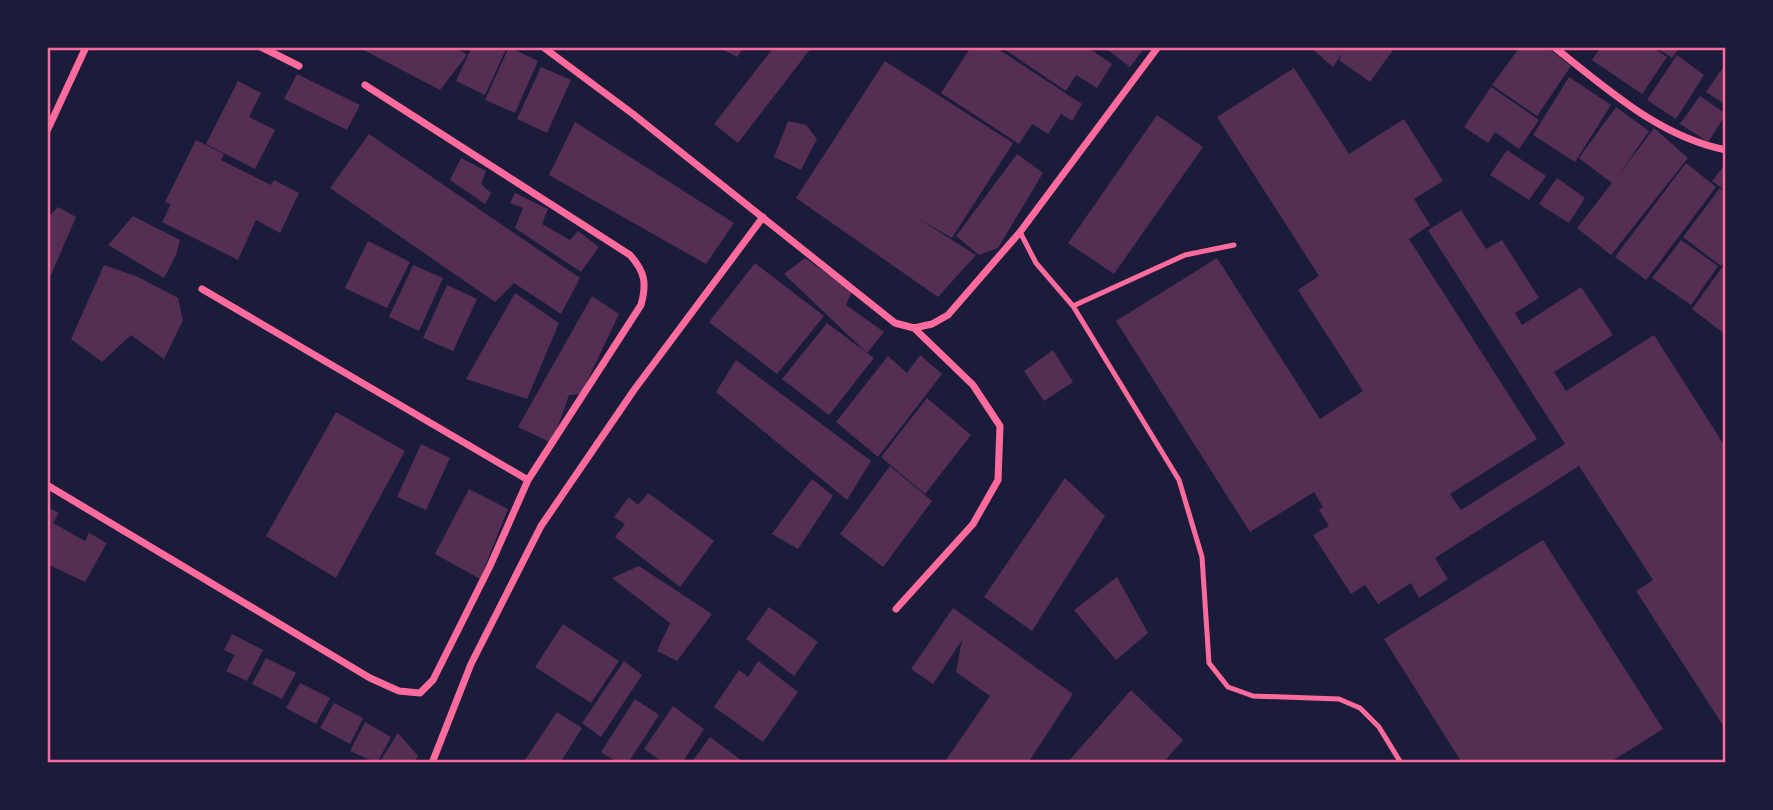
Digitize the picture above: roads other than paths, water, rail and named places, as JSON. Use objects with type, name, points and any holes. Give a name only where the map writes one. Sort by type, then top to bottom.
[{"type":"street","points":[[47,131],[86,47]]},
{"type":"street","points":[[261,47],[299,66]]},
{"type":"street","points":[[543,47],[895,323],[914,328],[932,324],[948,314],[1020,232],[1158,47]]},
{"type":"street","points":[[1554,47],[1620,100],[1666,128],[1726,150]]},
{"type":"street","points":[[47,485],[370,678],[399,691],[420,692],[433,680],[490,566],[528,480],[641,305],[646,288],[642,270],[630,255],[365,85]]},
{"type":"street","points":[[432,763],[471,664],[541,526],[634,390],[763,217]]},
{"type":"street","points":[[202,289],[528,480]]},
{"type":"street","points":[[896,609],[973,524],[999,480],[1000,426],[973,385],[914,328]]},
{"type":"lane","points":[[1020,232],[1036,263],[1073,306],[1179,480],[1202,557],[1209,663],[1228,687],[1253,696],[1339,699],[1360,708],[1379,727],[1401,763]]},
{"type":"lane","points":[[1073,306],[1185,255],[1234,245]]}]
